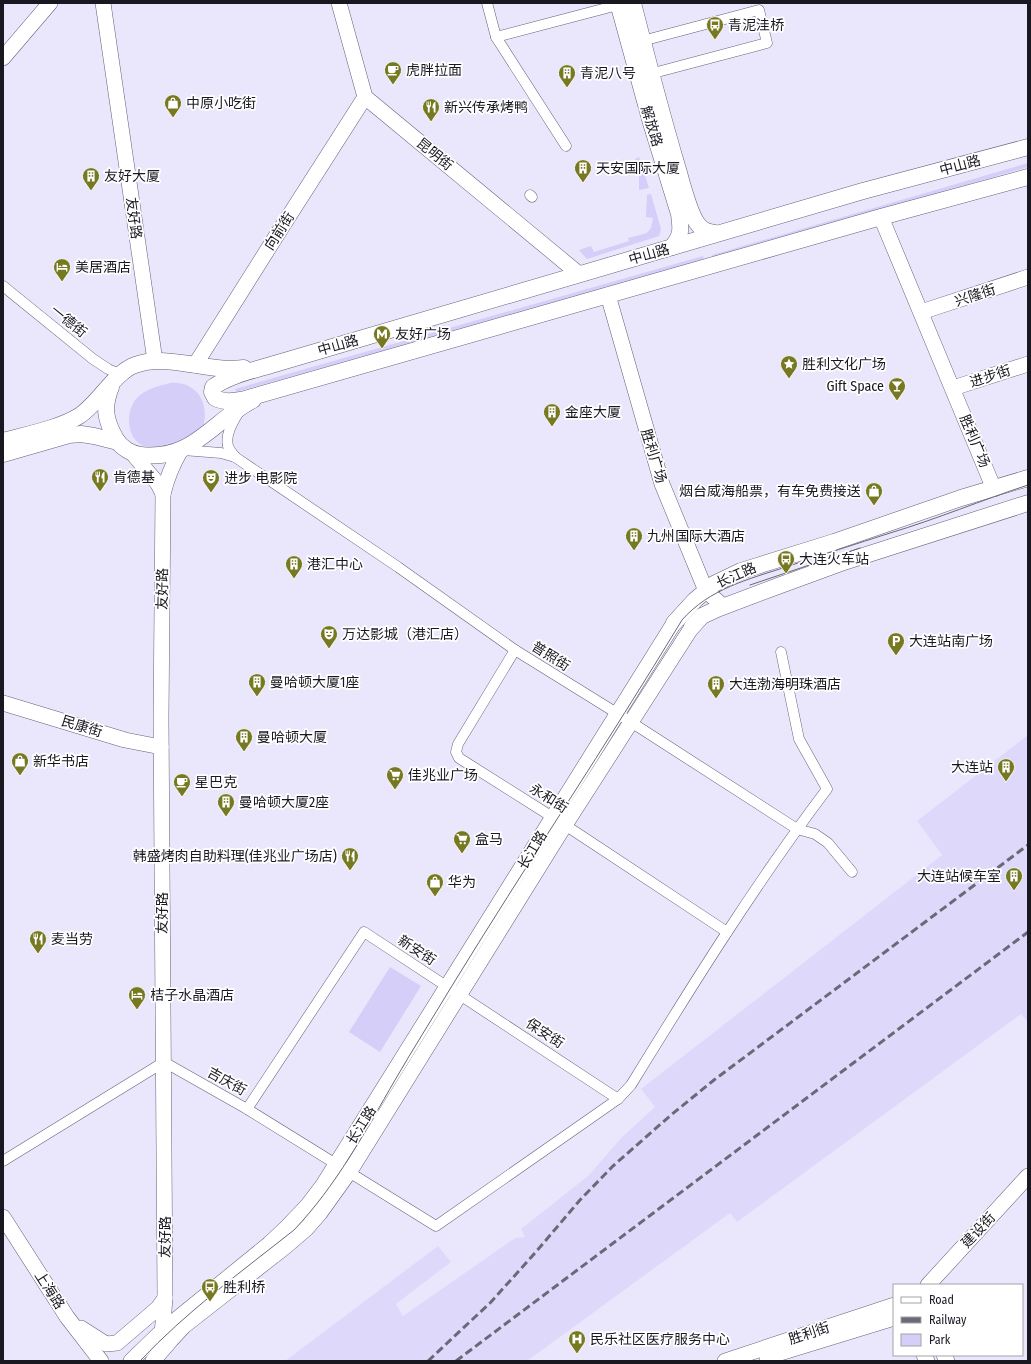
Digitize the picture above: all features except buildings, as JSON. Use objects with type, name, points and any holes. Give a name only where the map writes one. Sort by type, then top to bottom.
[{"type":"main road","name":"解放路","points":[[623,4],[642,41],[644,75],[689,205],[700,228],[706,232],[715,233]]},
{"type":"main road","name":"解放路","points":[[623,4],[644,75],[679,214],[681,228],[679,239],[672,247]]},
{"type":"main road","name":"中山路","points":[[271,365],[862,190],[1028,147]]},
{"type":"main road","name":"中山路","points":[[271,391],[881,217],[1028,177]]},
{"type":"main road","points":[[3,454],[67,429],[79,416],[92,406],[116,379],[134,365],[155,361],[177,362],[230,370],[271,365]]},
{"type":"main road","points":[[271,365],[222,381],[214,386],[212,392],[215,398],[230,402],[271,391]]},
{"type":"main road","points":[[116,379],[107,398],[107,421],[118,442],[133,454],[149,456],[181,450],[199,439],[250,402],[271,391]]},
{"type":"main road","points":[[3,441],[67,429],[81,434],[118,442]]},
{"type":"main road","name":"长江路","points":[[674,623],[685,609],[723,578],[834,542],[961,498],[1028,478]]},
{"type":"main road","name":"长江路","points":[[692,627],[702,616],[723,606],[841,563],[1028,503]]},
{"type":"street","points":[[3,58],[50,3]]},
{"type":"street","name":"友好路","points":[[103,3],[155,361]]},
{"type":"street","points":[[339,3],[365,97]]},
{"type":"street","points":[[487,3],[496,37],[566,146]]},
{"type":"street","points":[[496,37],[623,4]]},
{"type":"street","points":[[642,41],[759,10],[767,43],[644,75]]},
{"type":"street","name":"昆明街","points":[[365,97],[579,274]]},
{"type":"street","name":"向前街","points":[[195,365],[365,97]]},
{"type":"street","name":"胜利广场","points":[[881,217],[994,489]]},
{"type":"street","name":"兴隆街","points":[[921,312],[1028,277]]},
{"type":"street","name":"一德街","points":[[3,286],[108,370],[116,379]]},
{"type":"street","name":"胜利广场","points":[[608,296],[662,484],[706,591],[723,606]]},
{"type":"street","name":"进步街","points":[[953,388],[1028,364]]},
{"type":"street","points":[[235,457],[228,447],[228,436],[231,426],[238,413],[250,402]]},
{"type":"street","name":"友好路","points":[[159,1359],[161,1351],[165,1298],[161,747],[163,494],[170,470],[181,450]]},
{"type":"street","name":"普照街","points":[[181,450],[220,452],[235,457],[398,567],[515,650],[631,722],[796,829],[815,834],[828,843],[852,872]]},
{"type":"street","points":[[133,454],[158,484],[163,494]]},
{"type":"street","name":"长江路","points":[[159,1359],[184,1326],[285,1247],[306,1229],[320,1213],[344,1168],[559,821],[618,714],[674,623]]},
{"type":"street","name":"长江路","points":[[559,821],[631,722],[692,627]]},
{"type":"street","name":"永和街","points":[[515,650],[458,744],[456,752],[459,758],[559,821],[728,932]]},
{"type":"street","points":[[618,1099],[631,1085],[677,1011],[796,829],[827,789],[799,739],[781,652]]},
{"type":"street","name":"民康街","points":[[3,703],[126,740],[161,747]]},
{"type":"street","name":"新安街","points":[[247,1109],[364,932],[454,990]]},
{"type":"street","name":"保安街","points":[[454,990],[618,1099]]},
{"type":"street","points":[[3,1161],[164,1062]]},
{"type":"street","name":"吉庆街","points":[[164,1062],[247,1109],[436,1226],[618,1099]]},
{"type":"street","name":"长江路","points":[[131,1361],[162,1331],[288,1227],[344,1168]]},
{"type":"street","name":"建设街","points":[[929,1284],[1028,1176]]},
{"type":"street","name":"上海路","points":[[3,1217],[67,1317],[101,1361]]},
{"type":"street","points":[[67,1317],[86,1332],[106,1344],[117,1343],[158,1308],[165,1298]]},
{"type":"street","name":"胜利街","points":[[734,1359],[893,1306]]},
{"type":"street","name":"胜利街","points":[[755,1361],[893,1318]]},
{"type":"shaded area","name":"大连站","points":[[1028,735],[1028,1022],[1021,1014],[737,1222],[730,1213],[527,1361],[285,1361],[438,1246],[451,1262],[396,1304],[403,1316],[515,1238],[525,1237],[521,1229],[588,1176],[622,1137],[655,1107],[641,1089],[942,855],[917,821]]},
{"type":"green space","points":[[639,157],[649,188],[639,190],[639,175],[635,159]]},
{"type":"green space","points":[[1028,163],[1028,167],[713,259],[712,255]]},
{"type":"green space","points":[[651,194],[661,229],[659,236],[587,259],[579,250],[591,246],[594,252],[629,241],[628,238],[647,233],[651,228],[653,218],[646,217],[647,195]]},
{"type":"green space","points":[[703,256],[704,259],[650,276],[236,392],[235,389]]},
{"type":"green space","points":[[170,383],[179,383],[188,386],[199,395],[205,410],[203,428],[172,448],[153,448],[144,446],[138,442],[131,431],[129,424],[130,410],[137,398],[144,392]]},
{"type":"green space","points":[[390,967],[421,986],[380,1052],[349,1032]]},
{"type":"tram line","points":[[140,1361],[195,1309],[294,1230],[337,1177],[450,989],[508,896],[625,713],[682,620],[693,609],[704,600],[730,586],[925,522],[1028,485]]},
{"type":"tram line","points":[[750,585],[860,548]]},
{"type":"railway","points":[[428,1361],[491,1302],[580,1200],[613,1166],[671,1115],[714,1080],[1028,845]]},
{"type":"railway","points":[[456,1361],[1028,932]]},
{"type":"place","name":"青泥洼桥","points":[[715,40]]},
{"type":"place","name":"虎胖拉面","points":[[393,85]]},
{"type":"place","name":"青泥八号","points":[[567,88]]},
{"type":"place","name":"中原小吃街","points":[[173,118]]},
{"type":"place","name":"新兴传承烤鸭","points":[[431,122]]},
{"type":"place","name":"天安国际大厦","points":[[583,183]]},
{"type":"place","name":"友好大厦","points":[[91,191]]},
{"type":"place","name":"美居酒店","points":[[62,282]]},
{"type":"place","name":"友好广场","points":[[382,349]]},
{"type":"place","name":"胜利文化广场","points":[[789,379]]},
{"type":"place","name":"Gift Space","points":[[897,401]]},
{"type":"place","name":"金座大厦","points":[[552,427]]},
{"type":"place","name":"肯德基","points":[[100,492]]},
{"type":"place","name":"进步 电影院","points":[[211,493]]},
{"type":"place","name":"烟台威海船票，有车免费接送","points":[[874,506]]},
{"type":"place","name":"九州国际大酒店","points":[[634,551]]},
{"type":"place","name":"大连火车站","points":[[786,574]]},
{"type":"place","name":"港汇中心","points":[[294,579]]},
{"type":"place","name":"万达影城（港汇店）","points":[[329,649]]},
{"type":"place","name":"大连站南广场","points":[[896,656]]},
{"type":"place","name":"曼哈顿大厦1座","points":[[257,697]]},
{"type":"place","name":"大连渤海明珠酒店","points":[[716,699]]},
{"type":"place","name":"曼哈顿大厦","points":[[244,752]]},
{"type":"place","name":"新华书店","points":[[20,776]]},
{"type":"place","name":"大连站","points":[[1006,782]]},
{"type":"place","name":"佳兆业广场","points":[[395,790]]},
{"type":"place","name":"星巴克","points":[[182,797]]},
{"type":"place","name":"曼哈顿大厦2座","points":[[226,817]]},
{"type":"place","name":"盒马","points":[[462,854]]},
{"type":"place","name":"韩盛烤肉自助料理(佳兆业广场店)","points":[[350,871]]},
{"type":"place","name":"大连站候车室","points":[[1014,891]]},
{"type":"place","name":"华为","points":[[435,897]]},
{"type":"place","name":"麦当劳","points":[[38,954]]},
{"type":"place","name":"桔子水晶酒店","points":[[137,1010]]},
{"type":"place","name":"胜利桥","points":[[210,1302]]},
{"type":"place","name":"民乐社区医疗服务中心","points":[[577,1354]]}]
